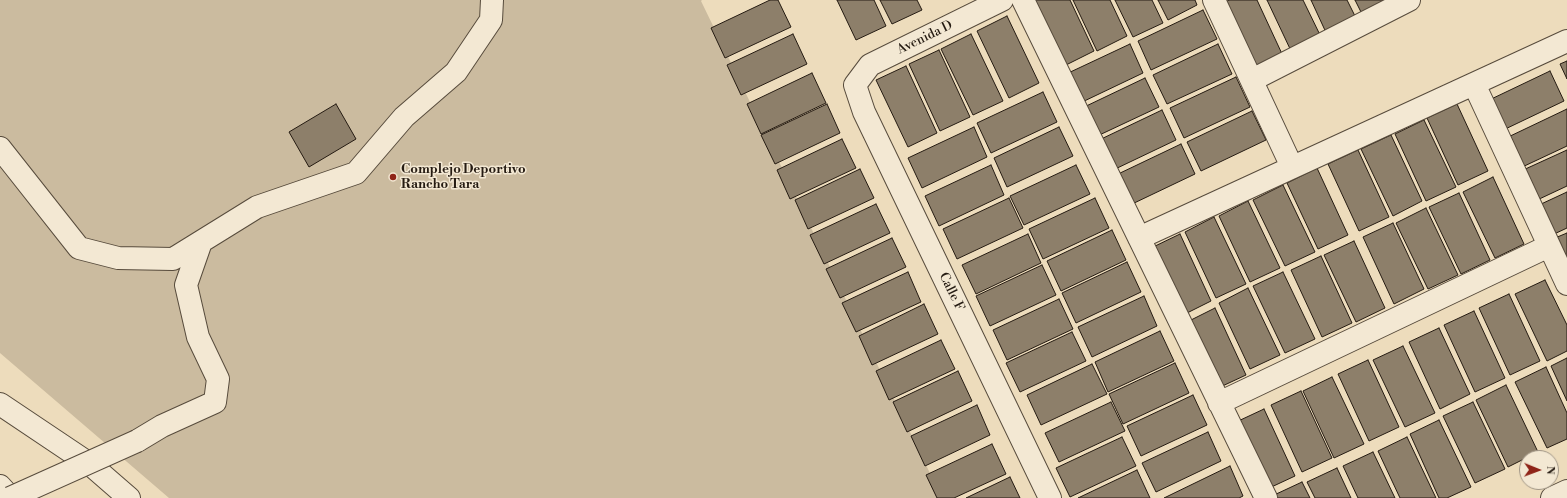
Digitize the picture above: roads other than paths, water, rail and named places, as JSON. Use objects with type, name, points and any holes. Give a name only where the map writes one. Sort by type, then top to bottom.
[{"type":"street","points":[[0,148],[79,248],[118,258],[172,259],[257,207],[356,173],[404,117],[456,72],[491,20],[492,0]]},
{"type":"street","name":"Avenida D","points":[[856,85],[870,65],[1002,0]]},
{"type":"street","points":[[1023,0],[1266,498]]},
{"type":"street","points":[[1214,0],[1292,167]]},
{"type":"street","points":[[1252,80],[1409,0]]},
{"type":"street","points":[[1139,238],[1567,41]]},
{"type":"street","points":[[1474,84],[1567,284]]},
{"type":"street","name":"Calle F","points":[[856,85],[864,112],[1050,498]]},
{"type":"street","points":[[0,486],[10,498],[137,441],[162,426],[215,402],[218,379],[198,337],[186,285],[201,242]]},
{"type":"street","points":[[1219,403],[1549,246]]},
{"type":"street","points":[[0,404],[91,465],[129,498]]},
{"type":"street","points":[[1552,498],[1567,491]]},
{"type":"place","name":"Complejo Deportivo Rancho Tara","points":[[393,177]]}]
